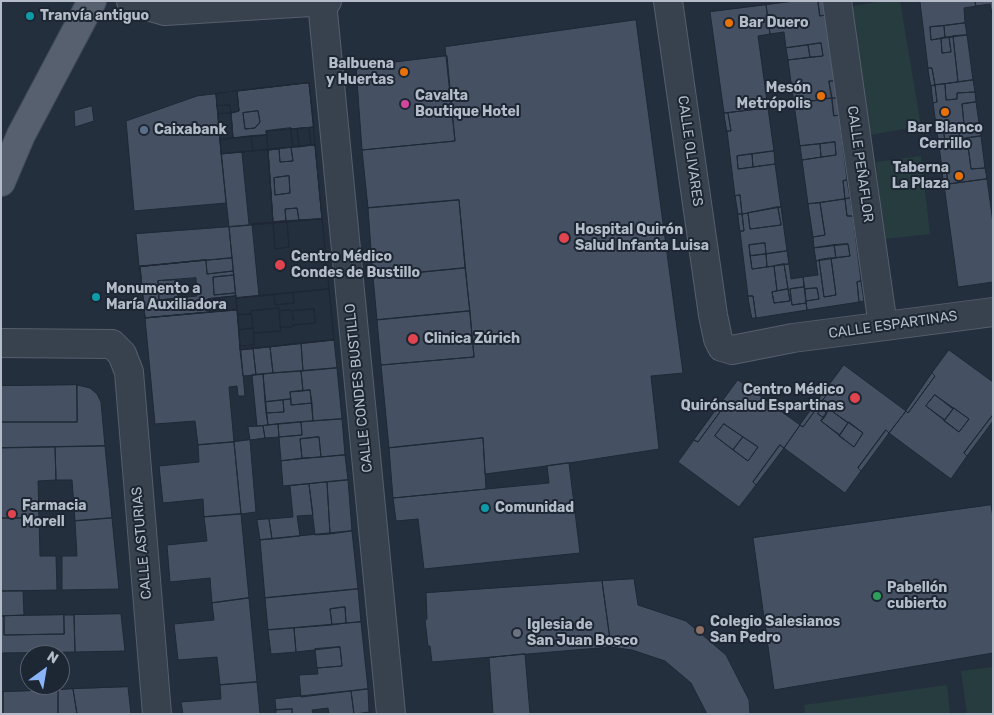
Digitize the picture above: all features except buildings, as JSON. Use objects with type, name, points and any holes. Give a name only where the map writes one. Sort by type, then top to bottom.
[{"type":"main road","points":[[1,182],[21,135],[92,1]]},
{"type":"street","points":[[130,1],[166,11],[327,1]]},
{"type":"street","name":"CALLE OLIVARES","points":[[668,1],[718,339],[722,347],[732,350],[794,338]]},
{"type":"street","name":"CALLE PEÑAFLOR","points":[[837,1],[883,326]]},
{"type":"street","name":"CALLE CONDES BUSTILLO","points":[[322,2],[391,714]]},
{"type":"street","name":"CALLE ESPARTINAS","points":[[794,338],[993,312]]},
{"type":"street","name":"CALLE ASTURIAS","points":[[1,343],[112,344],[122,354],[129,372],[156,714]]},
{"type":"green space","points":[[882,1],[900,1],[921,126],[870,135],[848,7]]},
{"type":"green space","points":[[921,156],[930,234],[884,239],[876,162]]},
{"type":"green space","points":[[993,667],[993,714],[967,714],[961,671]]},
{"type":"green space","points":[[947,685],[950,714],[805,714],[804,705]]},
{"type":"place","name":"Tranvía antiguo","points":[[30,16]]},
{"type":"place","name":"Bar Duero","points":[[729,23]]},
{"type":"place","name":"Balbuena y Huertas","points":[[404,72]]},
{"type":"place","name":"Mesón Metrópolis","points":[[821,96]]},
{"type":"place","name":"Cavalta Boutique Hotel","points":[[405,104]]},
{"type":"place","name":"Bar Blanco Cerrillo","points":[[945,112]]},
{"type":"place","name":"Caixabank","points":[[144,130]]},
{"type":"place","name":"Taberna La Plaza","points":[[959,176]]},
{"type":"place","name":"Hospital Quirón Salud Infanta Luisa","points":[[564,238]]},
{"type":"place","name":"Centro Médico Condes de Bustillo","points":[[280,265]]},
{"type":"place","name":"Monumento a María Auxiliadora","points":[[96,297]]},
{"type":"place","name":"Clinica Zúrich","points":[[413,339]]},
{"type":"place","name":"Centro Médico Quirónsalud Espartinas","points":[[855,398]]},
{"type":"place","name":"Comunidad","points":[[485,508]]},
{"type":"place","name":"Farmacia Morell","points":[[12,514]]},
{"type":"place","name":"Pabellón cubierto","points":[[877,596]]},
{"type":"place","name":"Colegio Salesianos San Pedro","points":[[700,630]]},
{"type":"place","name":"Iglesia de San Juan Bosco","points":[[517,633]]}]
